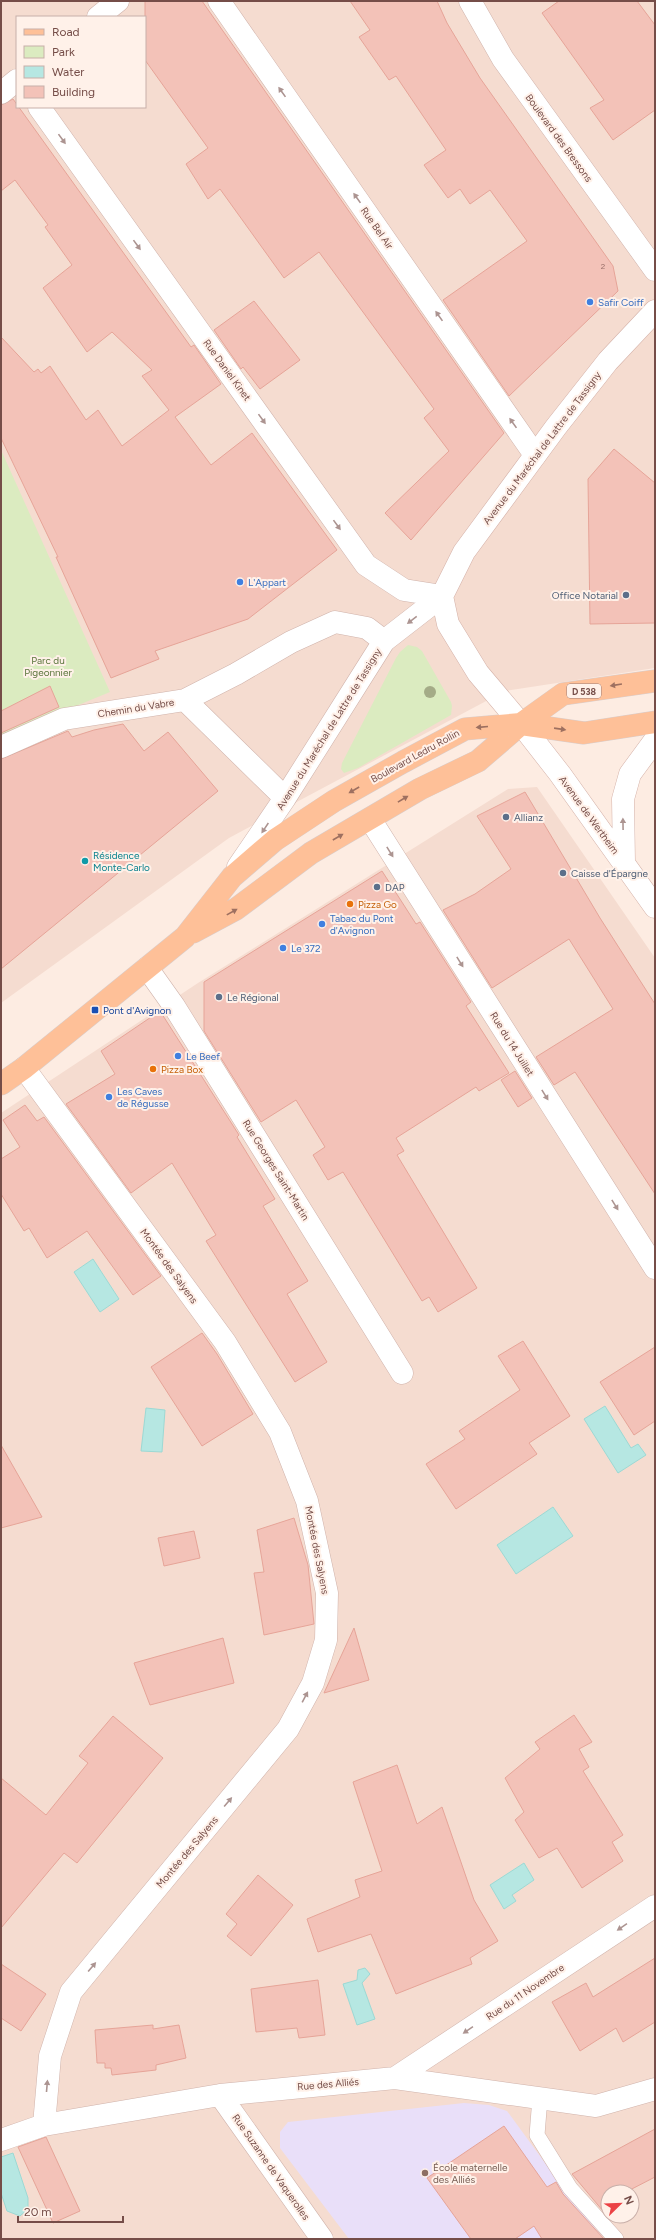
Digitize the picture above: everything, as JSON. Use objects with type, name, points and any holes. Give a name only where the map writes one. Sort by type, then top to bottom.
[{"type":"main road","name":"D 538","points":[[521,724],[564,694],[655,681]]},
{"type":"main road","points":[[521,724],[584,733],[655,722]]},
{"type":"main road","name":"Boulevard Ledru Rollin","points":[[1,1084],[24,1068],[185,937],[236,909],[311,854],[420,789],[478,761],[521,724]]},
{"type":"main road","name":"Boulevard Ledru Rollin","points":[[185,937],[232,877],[275,840],[334,801],[465,729],[521,724]]},
{"type":"street","points":[[99,16],[118,1]]},
{"type":"street","name":"Rue Bel Air","points":[[219,1],[535,455]]},
{"type":"street","name":"Boulevard des Bressons","points":[[470,1],[503,59],[655,270]]},
{"type":"street","points":[[1,93],[16,81]]},
{"type":"street","name":"Rue Daniel Kinet","points":[[40,108],[366,565],[404,590],[442,596]]},
{"type":"street","name":"Avenue du Maréchal de Lattre de Tassigny","points":[[232,877],[285,798],[384,641],[442,596],[464,552],[535,455],[608,361],[655,311]]},
{"type":"street","points":[[442,596],[448,624],[478,673],[521,724]]},
{"type":"street","points":[[185,700],[236,674],[291,642],[335,622],[367,628],[384,641]]},
{"type":"street","name":"Chemin du Vabre","points":[[1,747],[64,719],[185,700],[285,798]]},
{"type":"street","name":"Avenue de Wertheim","points":[[521,724],[560,774],[655,907]]},
{"type":"street","points":[[624,863],[623,799],[630,774],[655,740]]},
{"type":"street","name":"Rue du 14 Juillet","points":[[370,819],[655,1268]]},
{"type":"street","name":"Rue Georges Saint-Martin","points":[[147,968],[174,1006],[402,1373]]},
{"type":"street","name":"Montée des Salyens","points":[[24,1068],[225,1342],[280,1432],[307,1500],[327,1593],[326,1640],[312,1683],[288,1729],[71,1992],[50,2056],[44,2124]]},
{"type":"street","name":"Rue du 11 Novembre","points":[[395,2078],[655,1906]]},
{"type":"street","name":"Rue des Alliés","points":[[1,2140],[44,2124],[220,2095],[395,2078],[596,2106],[655,2089]]},
{"type":"street","name":"Rue Suzanne de Vaquerolles","points":[[220,2095],[322,2239]]},
{"type":"lane","points":[[540,2098],[537,2135],[570,2188],[616,2239]]},
{"type":"shaded area","points":[[1,1],[655,1],[655,668],[505,691],[229,838],[1,1003]]},
{"type":"shaded area","points":[[537,787],[655,958],[655,2239],[1,2239],[1,1113],[198,983],[508,789]]},
{"type":"shaded area","name":"École maternelle des Alliés","points":[[464,2103],[489,2105],[507,2111],[567,2193],[604,2239],[349,2239],[280,2148],[280,2132],[288,2122]]},
{"type":"green space","name":"Parc du Pigeonnier","points":[[1,450],[110,692],[1,737]]},
{"type":"green space","points":[[408,645],[417,647],[422,651],[451,702],[451,715],[358,768],[344,773],[341,769],[342,763],[396,658]]},
{"type":"water","points":[[93,1259],[119,1299],[100,1312],[74,1272]]},
{"type":"water","points":[[605,1406],[631,1448],[638,1444],[646,1455],[618,1473],[584,1419]]},
{"type":"water","points":[[146,1408],[165,1410],[162,1452],[141,1451]]},
{"type":"water","points":[[553,1507],[573,1536],[516,1574],[497,1545]]},
{"type":"water","points":[[524,1863],[534,1880],[512,1895],[516,1901],[504,1909],[490,1885]]},
{"type":"water","points":[[365,1968],[370,1974],[362,1983],[375,2019],[357,2025],[343,1984],[357,1980],[358,1970]]},
{"type":"water","points":[[13,2153],[28,2198],[28,2209],[20,2216],[7,2211],[1,2193],[1,2157]]},
{"type":"building","points":[[145,1],[202,1],[504,433],[411,540],[385,513],[449,451],[424,418],[434,409],[319,252],[284,278],[220,189],[208,199],[186,164],[208,148],[146,61]]},
{"type":"building","points":[[350,1],[437,1],[447,23],[480,78],[613,266],[618,291],[509,396],[443,300],[527,241],[490,190],[470,204],[460,189],[448,198],[424,165],[446,150],[396,76],[389,80],[359,37],[370,30]]},
{"type":"building","points":[[559,1],[637,1],[655,25],[655,110],[613,140],[590,108],[604,100],[542,13]]},
{"type":"building","points":[[13,99],[16,103],[16,108],[19,108],[191,347],[194,345],[221,384],[175,417],[211,465],[252,433],[337,550],[248,619],[155,651],[159,659],[111,678],[56,557],[58,557],[1,438],[1,337],[34,372],[38,369],[41,373],[50,366],[86,420],[98,410],[122,446],[169,410],[142,376],[152,370],[112,332],[87,352],[43,288],[72,265],[45,227],[48,225],[15,180],[1,191],[1,105]]},
{"type":"building","points":[[254,301],[300,360],[260,389],[243,367],[241,369],[214,330]]},
{"type":"building","points":[[614,449],[655,483],[655,623],[590,624],[588,479]]},
{"type":"building","points":[[50,686],[59,707],[1,733],[1,711]]},
{"type":"building","points":[[123,724],[144,751],[168,732],[218,791],[1,969],[1,759],[68,731],[72,737],[94,730]]},
{"type":"building","points":[[525,792],[600,918],[655,1004],[655,1194],[575,1072],[554,1085],[536,1057],[613,1009],[569,939],[492,988],[443,910],[475,894],[511,869],[477,816]]},
{"type":"building","points":[[382,871],[416,924],[420,922],[471,1002],[466,1006],[509,1073],[479,1091],[476,1087],[396,1138],[404,1151],[397,1155],[477,1288],[438,1312],[429,1297],[422,1301],[343,1172],[328,1180],[313,1155],[325,1147],[296,1100],[261,1122],[204,1031],[204,982]]},
{"type":"building","points":[[160,1011],[239,1135],[237,1137],[275,1199],[263,1206],[308,1281],[287,1294],[327,1362],[295,1382],[206,1241],[216,1235],[172,1163],[131,1193],[66,1104],[115,1074],[101,1051]]},
{"type":"building","points":[[515,1071],[532,1098],[518,1107],[501,1080]]},
{"type":"building","points":[[25,1105],[37,1121],[44,1117],[161,1276],[133,1295],[87,1231],[47,1258],[29,1228],[24,1231],[1,1194],[1,1159],[20,1147],[3,1120]]},
{"type":"building","points":[[202,1333],[217,1354],[253,1414],[202,1446],[151,1367]]},
{"type":"building","points":[[523,1341],[570,1416],[529,1443],[537,1454],[456,1509],[426,1464],[465,1439],[459,1431],[520,1390],[498,1356]]},
{"type":"building","points":[[655,1347],[655,1421],[634,1435],[600,1382]]},
{"type":"building","points":[[1,1445],[42,1517],[1,1528]]},
{"type":"building","points":[[294,1518],[308,1565],[314,1624],[264,1635],[254,1573],[264,1572],[257,1530]]},
{"type":"building","points":[[194,1531],[200,1558],[164,1566],[158,1538]]},
{"type":"building","points":[[354,1628],[369,1680],[324,1693]]},
{"type":"building","points":[[223,1638],[234,1683],[150,1705],[134,1663]]},
{"type":"building","points":[[574,1715],[592,1742],[579,1749],[589,1767],[583,1771],[623,1835],[612,1842],[623,1861],[582,1888],[557,1848],[539,1858],[515,1820],[524,1812],[505,1778],[540,1749],[535,1742]]},
{"type":"building","points":[[113,1716],[163,1758],[77,1863],[64,1853],[1,1928],[1,1778],[46,1815],[88,1763],[79,1756]]},
{"type":"building","points":[[397,1765],[417,1824],[442,1807],[474,1900],[498,1941],[470,1958],[472,1964],[396,1994],[371,1934],[318,1952],[307,1919],[360,1897],[355,1880],[382,1871],[353,1782]]},
{"type":"building","points":[[258,1875],[293,1905],[251,1956],[227,1936],[237,1924],[226,1914]]},
{"type":"building","points":[[655,1958],[655,2022],[623,2042],[616,2028],[580,2051],[552,2002],[586,1983],[593,1997]]},
{"type":"building","points":[[1,1964],[46,1994],[21,2031],[1,2018]]},
{"type":"building","points":[[318,1980],[325,2035],[299,2038],[297,2028],[256,2032],[251,1989]]},
{"type":"building","points":[[153,2025],[153,2029],[179,2025],[186,2058],[156,2065],[156,2070],[112,2075],[111,2068],[105,2068],[105,2063],[97,2063],[95,2030]]},
{"type":"building","points":[[504,2126],[547,2187],[556,2182],[563,2194],[604,2239],[542,2239],[534,2226],[515,2239],[471,2239],[427,2178]]},
{"type":"building","points":[[655,2129],[655,2177],[640,2185],[600,2184],[600,2207],[572,2174]]},
{"type":"building","points":[[46,2137],[80,2211],[53,2223],[18,2147]]},
{"type":"place","name":"Safir Coiff","points":[[590,302]]},
{"type":"place","name":"L'Appart","points":[[240,582]]},
{"type":"place","name":"Office Notarial","points":[[626,595]]},
{"type":"place","name":"Allianz","points":[[506,817]]},
{"type":"place","name":"Résidence Monte-Carlo","points":[[85,861]]},
{"type":"place","name":"Caisse d'Épargne","points":[[563,873]]},
{"type":"place","name":"DAP","points":[[377,887]]},
{"type":"place","name":"Pizza Go","points":[[350,904]]},
{"type":"place","name":"Tabac du Pont d'Avignon","points":[[322,924]]},
{"type":"place","name":"Le 372","points":[[283,948]]},
{"type":"place","name":"Le Régional","points":[[219,997]]},
{"type":"place","name":"Pont d'Avignon","points":[[95,1010]]},
{"type":"place","name":"Le Beef","points":[[178,1056]]},
{"type":"place","name":"Pizza Box","points":[[153,1069]]},
{"type":"place","name":"Les Caves de Régusse","points":[[109,1097]]},
{"type":"place","name":"École maternelle des Alliés","points":[[425,2173]]}]
